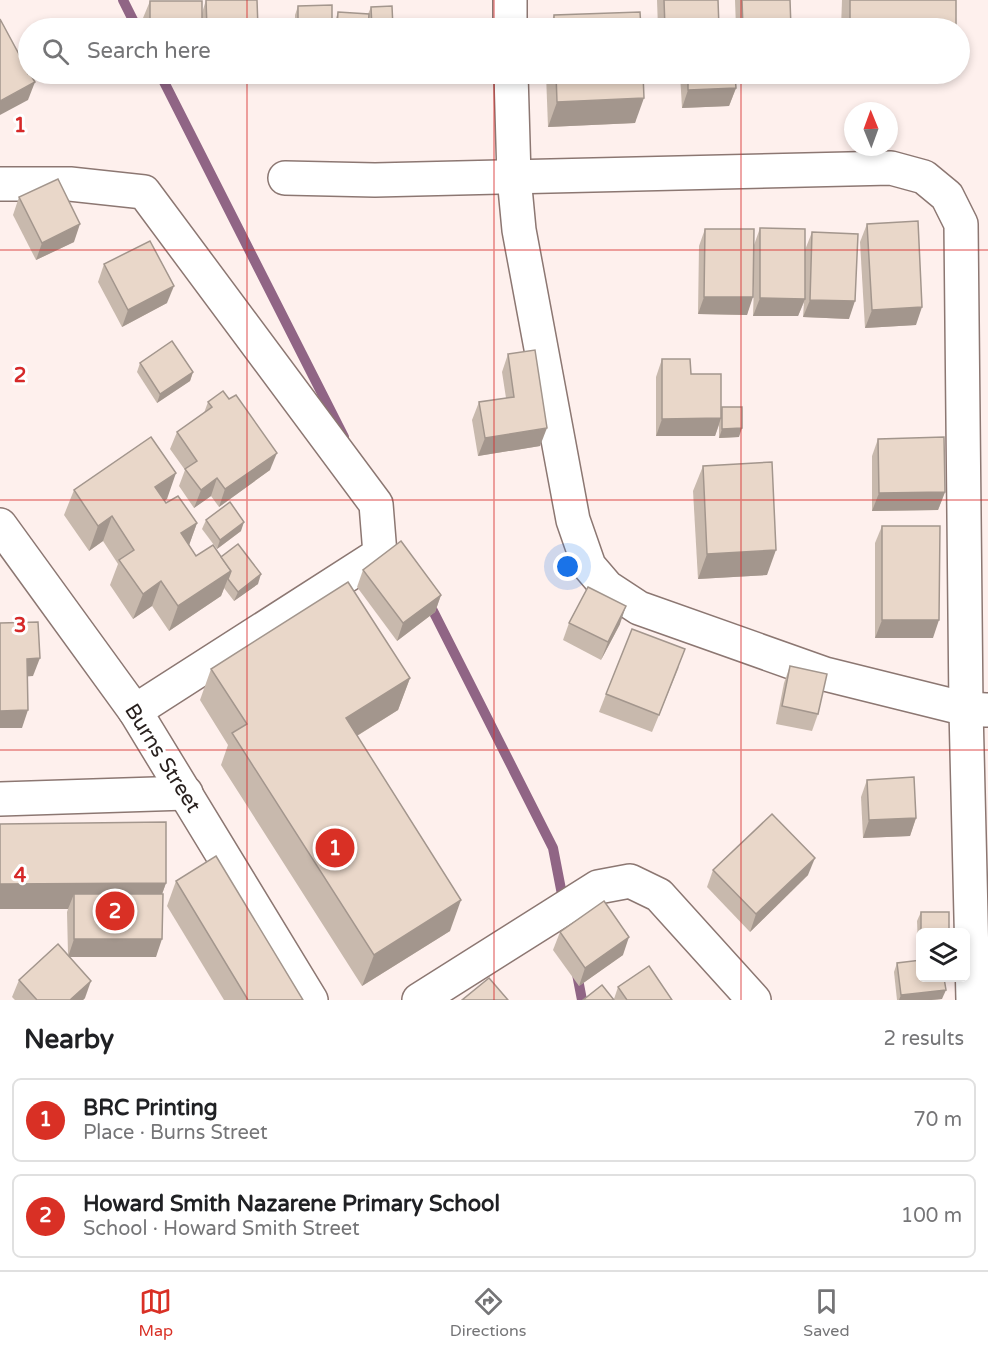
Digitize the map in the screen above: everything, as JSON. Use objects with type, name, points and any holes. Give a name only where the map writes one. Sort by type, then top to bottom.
[{"type":"street","points":[[510,0],[510,18]]},
{"type":"street","points":[[511,84],[514,177],[519,230],[573,520],[589,566],[607,587],[639,608],[825,674],[977,710]]},
{"type":"street","points":[[285,178],[375,180],[891,168],[924,177],[947,196],[961,224],[977,710],[973,1000]]},
{"type":"street","points":[[0,183],[70,184],[144,192],[376,504],[380,554],[135,711]]},
{"type":"street","name":"Burns Street","points":[[0,525],[135,711],[311,1000]]},
{"type":"street","points":[[0,799],[186,794]]},
{"type":"street","points":[[419,1000],[598,887],[630,881],[659,895],[754,1000]]},
{"type":"building","points":[[206,0],[257,0],[258,18],[207,18]]},
{"type":"building","points":[[664,0],[718,0],[719,18],[665,18]]},
{"type":"building","points":[[742,0],[790,0],[791,18],[743,18]]},
{"type":"building","points":[[850,0],[956,0],[956,18],[850,18]]},
{"type":"building","points":[[150,1],[202,1],[202,18],[150,18]]},
{"type":"building","points":[[332,5],[332,18],[298,18],[298,6]]},
{"type":"building","points":[[392,6],[393,18],[372,18],[371,7]]},
{"type":"building","points":[[338,12],[369,14],[369,18],[338,18]]},
{"type":"building","points":[[640,12],[640,18],[554,18],[554,15]]},
{"type":"building","points":[[0,19],[18,52],[18,84],[31,84],[0,101]]},
{"type":"building","points":[[556,84],[643,84],[644,98],[557,102]]},
{"type":"building","points":[[688,84],[736,84],[736,88],[688,90]]},
{"type":"building","points":[[58,179],[80,224],[42,243],[19,197]]},
{"type":"building","points":[[918,221],[922,307],[872,310],[867,224]]},
{"type":"building","points":[[760,228],[805,229],[805,299],[760,298]]},
{"type":"building","points":[[705,229],[754,229],[753,297],[704,297]]},
{"type":"building","points":[[812,232],[858,234],[855,301],[810,300]]},
{"type":"building","points":[[150,241],[174,286],[128,310],[104,264]]},
{"type":"building","points":[[172,341],[193,372],[160,394],[140,363]]},
{"type":"building","points":[[535,350],[547,428],[485,438],[479,402],[514,397],[508,354]]},
{"type":"building","points":[[662,359],[690,359],[691,374],[721,374],[721,418],[662,419]]},
{"type":"building","points":[[223,391],[229,399],[236,395],[277,453],[225,489],[217,478],[201,490],[185,469],[197,461],[177,432],[212,407],[208,402]]},
{"type":"building","points":[[722,407],[742,407],[742,428],[722,429]]},
{"type":"building","points":[[151,437],[176,473],[155,487],[166,503],[178,496],[197,523],[181,533],[196,556],[213,545],[231,571],[178,606],[161,581],[143,594],[119,560],[134,550],[112,516],[98,526],[74,490]]},
{"type":"building","points":[[944,437],[945,492],[879,493],[878,439]]},
{"type":"building","points":[[772,462],[776,550],[707,554],[703,466]]},
{"type":"building","points":[[230,502],[244,522],[220,540],[206,520]]},
{"type":"building","points":[[882,526],[940,526],[939,620],[882,620]]},
{"type":"building","points":[[401,541],[441,595],[403,623],[363,570]]},
{"type":"building","points":[[238,544],[261,574],[238,592],[228,579],[231,571],[221,557]]},
{"type":"building","points":[[348,582],[410,678],[346,718],[461,900],[374,955],[232,733],[247,724],[211,669]]},
{"type":"building","points":[[588,587],[626,606],[608,642],[569,623]]},
{"type":"building","points":[[38,622],[40,658],[27,659],[28,710],[0,711],[0,623]]},
{"type":"building","points":[[632,629],[685,649],[659,715],[606,694]]},
{"type":"building","points":[[790,666],[827,674],[818,714],[782,706]]},
{"type":"building","points":[[914,777],[916,818],[869,820],[867,780]]},
{"type":"building","points":[[772,814],[815,858],[756,914],[713,870]]},
{"type":"building","points":[[166,822],[166,883],[0,884],[0,824]]},
{"type":"building","points":[[216,856],[303,1000],[248,1000],[176,881]]},
{"type":"building","points":[[74,894],[163,894],[162,939],[74,939]]},
{"type":"building","points":[[604,901],[629,937],[585,968],[560,932]]},
{"type":"building","points":[[921,912],[949,912],[949,928],[921,928]]},
{"type":"building","points":[[58,944],[91,981],[70,1000],[37,1000],[19,980]]},
{"type":"building","points":[[916,961],[916,982],[945,982],[946,990],[901,995],[897,963]]},
{"type":"building","points":[[649,966],[672,1000],[627,1000],[618,987]]},
{"type":"building","points":[[489,978],[508,1000],[462,1000]]},
{"type":"building","points":[[602,985],[614,1000],[583,1000]]},
{"type":"waterway","points":[[123,0],[132,18]]},
{"type":"waterway","points":[[165,84],[344,437]]},
{"type":"waterway","points":[[428,601],[553,848],[571,941]]},
{"type":"waterway","points":[[577,974],[582,1000]]},
{"type":"place","name":"BRC Printing","points":[[335,848]]},
{"type":"place","name":"Howard Smith Nazarene Primary School","points":[[115,911]]}]
